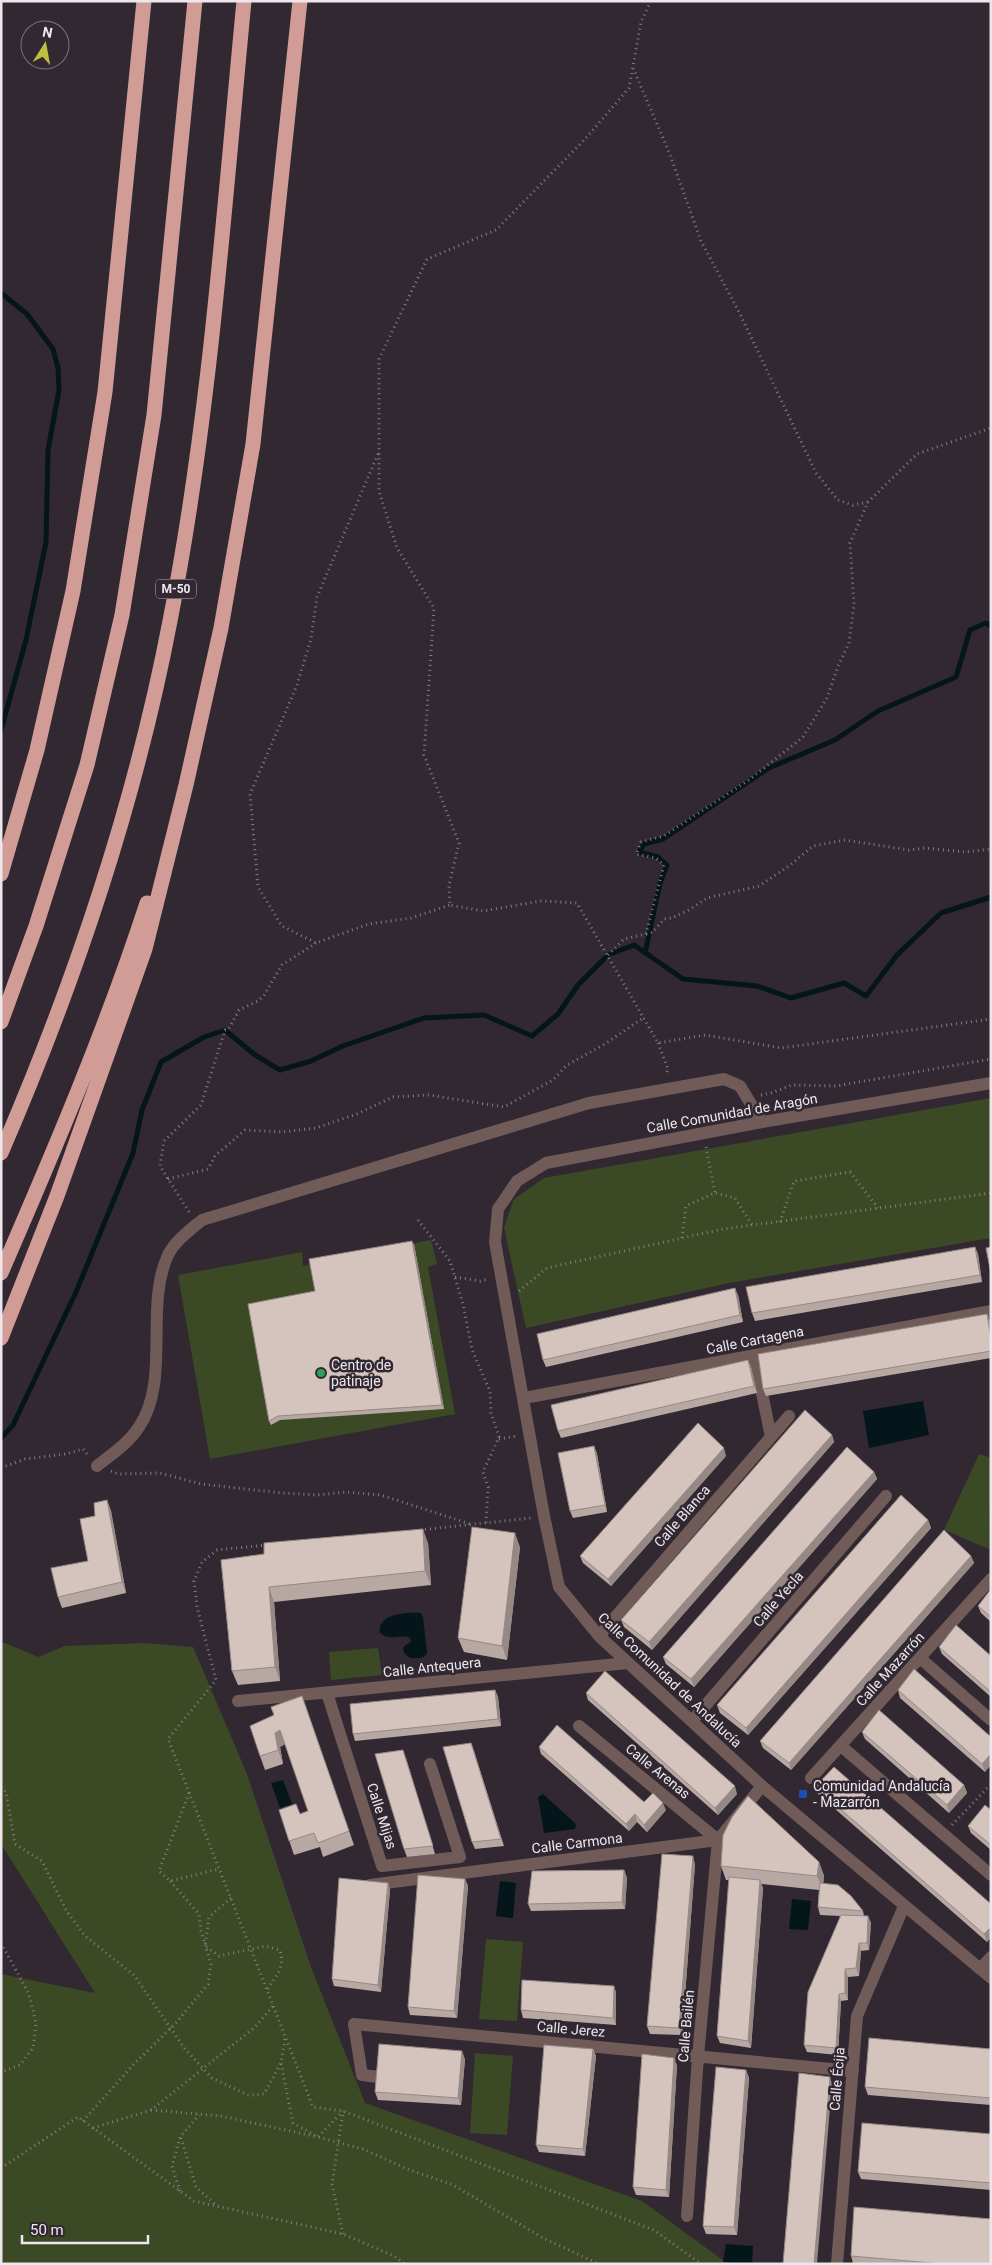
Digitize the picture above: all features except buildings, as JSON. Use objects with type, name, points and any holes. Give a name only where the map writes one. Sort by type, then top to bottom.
[{"type":"highway","points":[[1,874],[37,750],[76,572],[105,392],[144,1]]},
{"type":"highway","points":[[1,1022],[36,926],[87,765],[122,614],[154,415],[195,1]]},
{"type":"highway","name":"M-50","points":[[1,1153],[84,941],[135,774],[170,622],[203,423],[244,1]]},
{"type":"highway","points":[[1,1338],[64,1178],[145,949],[186,786],[221,628],[252,444],[300,1]]},
{"type":"highway","points":[[1,1273],[62,1133],[124,970],[186,786]]},
{"type":"street","points":[[97,1466],[126,1443],[139,1427],[146,1411],[152,1390],[162,1278],[168,1255],[184,1234],[202,1220],[404,1161],[589,1103],[724,1079],[740,1086],[762,1122]]},
{"type":"street","name":"Calle Comunidad de Aragón","points":[[498,1209],[517,1181],[546,1163],[762,1122],[991,1083]]},
{"type":"street","name":"Calle Comunidad de Andalucía","points":[[498,1209],[495,1242],[544,1516],[559,1587],[599,1636],[762,1786],[991,1978]]},
{"type":"street","name":"Calle Cartagena","points":[[524,1398],[991,1311]]},
{"type":"street","points":[[754,1355],[771,1437]]},
{"type":"street","name":"Calle Blanca","points":[[599,1636],[789,1416]]},
{"type":"street","name":"Calle Yecla","points":[[692,1722],[886,1496]]},
{"type":"street","name":"Calle Mazarrón","points":[[811,1778],[991,1580]]},
{"type":"street","points":[[920,1658],[991,1720]]},
{"type":"street","name":"Calle Antequera","points":[[238,1701],[628,1663]]},
{"type":"street","name":"Calle Mijas","points":[[327,1693],[382,1866],[460,1858],[430,1764]]},
{"type":"street","name":"Calle Arenas","points":[[579,1726],[718,1840]]},
{"type":"street","points":[[841,1746],[991,1875]]},
{"type":"street","points":[[718,1840],[762,1786]]},
{"type":"street","name":"Calle Carmona","points":[[370,1885],[718,1840]]},
{"type":"street","name":"Calle Bailén","points":[[687,2216],[698,2056],[718,1840]]},
{"type":"street","name":"Calle Écija","points":[[837,2264],[857,2016],[904,1906]]},
{"type":"street","points":[[980,1969],[991,1957]]},
{"type":"street","name":"Calle Jerez","points":[[379,2077],[362,2075],[354,2024],[853,2071]]},
{"type":"path","points":[[450,905],[450,885],[459,843],[424,755],[434,608],[397,548],[379,491],[379,359],[427,259],[496,230],[586,138],[629,88],[641,22],[651,1]]},
{"type":"path","points":[[633,67],[669,152],[701,241],[722,285],[740,314],[816,473],[838,500],[853,505],[868,502]]},
{"type":"path","points":[[646,934],[664,865],[656,858],[636,854],[641,842],[664,836],[749,780],[803,737],[828,698],[838,666],[849,643],[854,604],[850,544],[868,502],[917,454],[991,428]]},
{"type":"path","points":[[316,943],[282,926],[258,887],[250,794],[297,685],[311,639],[317,597],[379,452]]},
{"type":"path","points":[[608,955],[624,939],[653,932],[664,920],[689,910],[707,898],[759,886],[789,866],[813,846],[845,840],[909,850],[926,848],[964,852],[991,849]]},
{"type":"path","points":[[197,1224],[160,1166],[164,1141],[201,1105],[225,1030],[228,1030],[239,1010],[258,1002],[282,965],[316,943],[369,924],[410,918],[450,905],[483,911],[541,901],[577,903],[658,1043],[668,1069],[662,1090]]},
{"type":"path","points":[[168,1179],[208,1169],[216,1156],[245,1130],[282,1132],[316,1128],[357,1114],[393,1097],[429,1095],[504,1107],[553,1080],[568,1065],[605,1044],[643,1018]]},
{"type":"path","points":[[658,1043],[705,1035],[781,1048],[991,1019]]},
{"type":"path","points":[[746,1096],[771,1093],[792,1085],[836,1086],[991,1059]]},
{"type":"path","points":[[704,1133],[715,1193]]},
{"type":"path","points":[[780,1222],[794,1181],[850,1172],[878,1208]]},
{"type":"path","points":[[682,1238],[686,1206],[715,1193],[735,1198],[752,1225]]},
{"type":"path","points":[[506,1301],[547,1268],[682,1238],[752,1225],[991,1193]]},
{"type":"path","points":[[418,1220],[450,1261],[463,1304],[472,1350],[490,1390],[491,1413],[499,1437],[482,1472],[488,1487],[486,1523]]},
{"type":"path","points":[[455,1277],[480,1281],[501,1276]]},
{"type":"path","points":[[1,1468],[25,1459],[66,1454],[83,1449],[97,1466],[118,1474],[160,1473],[202,1484],[282,1493],[318,1495],[346,1492],[382,1495],[473,1525]]},
{"type":"path","points":[[414,1531],[544,1516]]},
{"type":"path","points":[[276,1544],[216,1550],[202,1562],[194,1580],[197,1606],[216,1680],[168,1739],[313,2107],[343,2111],[654,2230],[701,2264]]},
{"type":"path","points":[[943,1835],[991,1784]]},
{"type":"path","points":[[1,1787],[6,1792],[15,1844],[42,1861],[66,1910],[85,1936],[134,1975],[185,2049],[212,2078],[248,2095],[264,2094],[281,2063]]},
{"type":"path","points":[[83,2121],[134,2064],[199,1998],[208,1984],[210,1964],[200,1931],[200,1914],[160,1872],[189,1792]]},
{"type":"path","points":[[170,1881],[219,1869]]},
{"type":"path","points":[[205,1946],[208,1917],[231,1898]]},
{"type":"path","points":[[1,1943],[29,1994],[36,2023],[33,2048],[20,2065],[1,2072]]},
{"type":"path","points":[[205,1946],[219,1956],[265,1946],[280,1950],[282,1958],[281,1970],[267,1990]]},
{"type":"path","points":[[93,2128],[151,2110],[254,2028],[273,2006]]},
{"type":"path","points":[[285,2036],[281,2063],[293,2123],[318,2137]]},
{"type":"path","points":[[151,2110],[221,2116],[318,2137],[363,2149],[406,2169],[453,2186],[545,2239],[599,2264]]},
{"type":"path","points":[[318,2137],[343,2111]]},
{"type":"path","points":[[343,2111],[332,2184],[343,2234]]},
{"type":"path","points":[[180,2192],[172,2166],[180,2137],[200,2114]]},
{"type":"path","points":[[1,2168],[78,2118],[194,2202],[343,2234],[394,2256],[405,2264]]},
{"type":"path","points":[[180,2137],[196,2187],[217,2207]]},
{"type":"green space","points":[[991,1098],[991,1238],[729,1283],[526,1328],[504,1228],[514,1199],[544,1178]]},
{"type":"green space","name":"Centro de patinaje","points":[[431,1240],[437,1264],[428,1267],[455,1414],[210,1459],[178,1275],[302,1252],[303,1266]]},
{"type":"green space","points":[[979,1454],[991,1458],[989,1549],[944,1530]]},
{"type":"green space","points":[[1,1643],[38,1657],[65,1646],[144,1643],[193,1647],[247,1774],[311,1967],[365,2103],[642,2201],[728,2264],[1,2264],[1,1974],[95,1993],[1,1844]]},
{"type":"green space","points":[[378,1648],[382,1675],[331,1680],[329,1652]]},
{"type":"green space","points":[[486,1939],[523,1942],[517,2021],[479,2019]]},
{"type":"green space","points":[[475,2053],[513,2056],[507,2135],[470,2133]]},
{"type":"shaded area","points":[[923,1401],[929,1435],[869,1448],[863,1411]]},
{"type":"shaded area","points":[[421,1613],[427,1653],[424,1657],[412,1658],[407,1656],[403,1650],[404,1646],[411,1642],[410,1638],[384,1636],[380,1633],[380,1626],[383,1621],[394,1615]]},
{"type":"shaded area","points":[[283,1780],[292,1804],[280,1808],[271,1783]]},
{"type":"shaded area","points":[[543,1794],[576,1824],[575,1829],[544,1833],[538,1797]]},
{"type":"shaded area","points":[[500,1881],[516,1883],[513,1918],[496,1916]]},
{"type":"shaded area","points":[[792,1899],[811,1901],[808,1930],[789,1929]]},
{"type":"shaded area","points":[[726,2244],[753,2246],[752,2264],[723,2262]]},
{"type":"waterway","points":[[1,293],[27,314],[53,349],[58,368],[59,390],[48,450],[46,542],[26,640],[1,730]]},
{"type":"waterway","points":[[645,953],[660,883],[667,865],[658,857],[639,852],[644,844],[663,839],[769,768],[835,740],[878,711],[956,677],[970,630],[986,623],[991,626]]},
{"type":"waterway","points":[[1,1438],[13,1425],[76,1292],[133,1153],[142,1110],[161,1062],[204,1037],[225,1030],[255,1055],[280,1070],[311,1061],[343,1046],[424,1018],[484,1015],[532,1036],[558,1014],[578,985],[608,955],[634,945],[683,979],[757,986],[791,998],[844,983],[866,996],[897,955],[941,913],[991,897]]},
{"type":"place","name":"Centro de patinaje","points":[[321,1373]]},
{"type":"place","name":"Comunidad Andalucía - Mazarrón","points":[[803,1794]]}]
